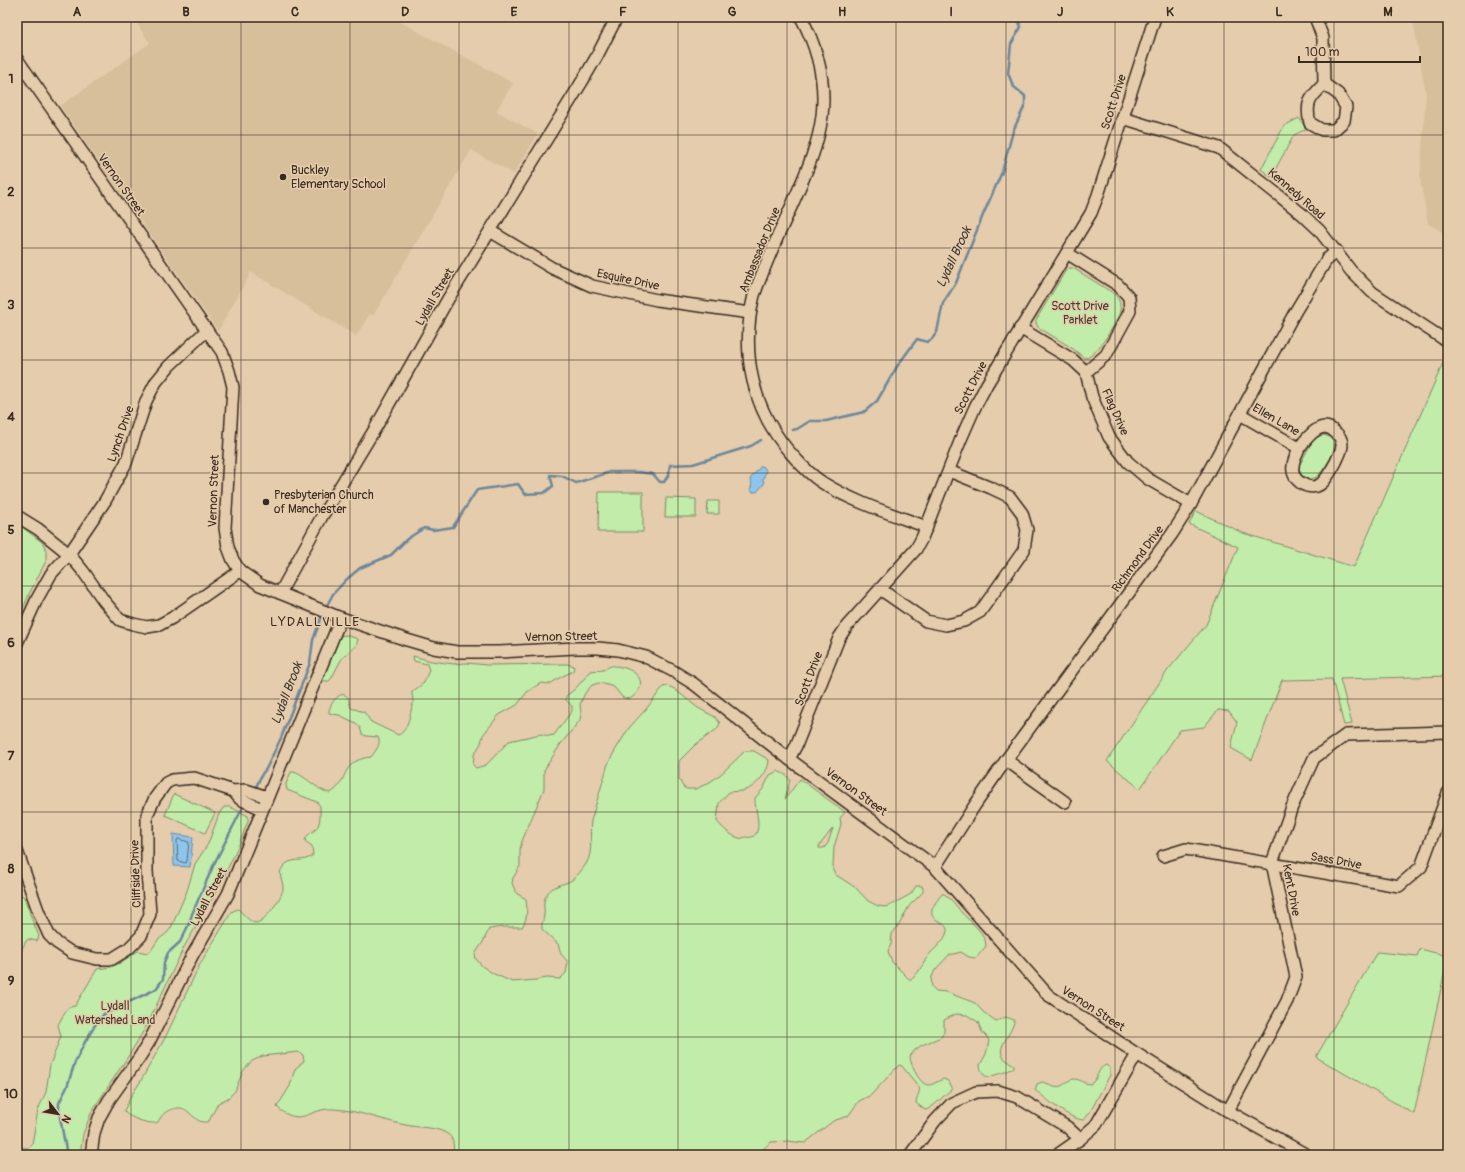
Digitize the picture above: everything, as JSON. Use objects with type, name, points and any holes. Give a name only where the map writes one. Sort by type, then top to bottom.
[{"type":"street","name":"Lydall Street","points":[[280,593],[448,299],[583,80],[617,17]]},
{"type":"street","name":"Ambassador Drive","points":[[801,17],[809,32],[820,66],[823,95],[822,116],[818,138],[807,170],[760,280],[750,313],[748,332],[749,358],[755,391],[766,419],[783,445],[804,468],[822,482],[851,498],[927,527]]},
{"type":"street","name":"Scott Drive","points":[[789,759],[796,746],[839,638],[847,626],[916,549],[927,527],[975,407],[1020,328],[1091,213],[1155,17]]},
{"type":"street","points":[[1316,17],[1323,38],[1324,84]]},
{"type":"street","name":"Vernon Street","points":[[17,59],[222,352],[230,371],[233,387],[225,528],[228,547],[233,560],[240,571],[260,585],[341,618],[434,648],[457,652],[499,652],[576,648],[618,650],[646,658],[694,684],[789,759],[935,867],[1048,995],[1137,1054],[1228,1111],[1307,1155]]},
{"type":"street","name":"Kennedy Road","points":[[1123,118],[1219,148],[1302,214],[1337,251],[1351,271],[1372,292],[1448,342]]},
{"type":"street","name":"Esquire Drive","points":[[490,231],[552,268],[592,286],[657,300],[750,313]]},
{"type":"street","name":"Richmond Drive","points":[[935,867],[1006,760],[1172,534],[1191,504],[1292,319],[1327,259],[1337,251]]},
{"type":"street","points":[[1020,328],[1073,360],[1086,372],[1106,355],[1130,311],[1129,297],[1118,285],[1067,253]]},
{"type":"street","name":"Lynch Drive","points":[[69,554],[105,501],[126,463],[146,401],[156,382],[169,366],[207,330]]},
{"type":"street","name":"Flag Drive","points":[[1086,372],[1092,397],[1109,437],[1128,462],[1148,479],[1191,504]]},
{"type":"street","name":"Ellen Lane","points":[[1240,414],[1299,448]]},
{"type":"street","name":"Ellen Lane","points":[[1320,428],[1328,428],[1335,431],[1342,442],[1342,449],[1332,470],[1322,483],[1314,487],[1302,484],[1293,474],[1292,466],[1299,448],[1311,433],[1320,428]]},
{"type":"street","points":[[880,590],[926,621],[946,626],[964,622],[980,612],[1024,550],[1027,530],[1022,513],[1010,497],[949,471]]},
{"type":"street","points":[[17,516],[38,529],[69,554],[120,620],[133,624],[146,627],[160,624],[172,618],[240,571]]},
{"type":"street","points":[[17,643],[37,599],[51,574],[69,554]]},
{"type":"street","name":"Lydall Street","points":[[90,1155],[94,1132],[99,1118],[109,1100],[149,1042],[192,956],[228,894],[341,618]]},
{"type":"street","name":"Kent Drive","points":[[1228,1111],[1287,1001],[1296,977],[1272,863],[1292,807],[1314,758],[1346,735],[1448,732]]},
{"type":"street","points":[[1006,760],[1065,802]]},
{"type":"street","name":"Cliffside Drive","points":[[17,851],[39,913],[49,935],[57,943],[72,953],[97,959],[112,958],[128,949],[141,936],[150,914],[147,871],[148,815],[155,798],[166,783],[172,780],[194,778],[245,795],[267,797]]},
{"type":"street","name":"Sass Drive","points":[[1163,856],[1186,849],[1399,886],[1421,867],[1448,794]]},
{"type":"street","name":"Cliffside Drive","points":[[245,795],[262,809]]},
{"type":"street","points":[[1057,1155],[1080,1139],[1096,1125],[1137,1054]]},
{"type":"street","points":[[910,1155],[935,1121],[952,1103],[976,1092],[998,1091],[1018,1097],[1068,1127],[1080,1139]]},
{"type":"shaded area","name":"Buckley Elementary School","points":[[136,17],[391,17],[513,83],[496,111],[538,134],[514,174],[471,150],[373,316],[370,314],[356,336],[251,272],[218,331],[60,106],[150,43],[134,19]]},
{"type":"shaded area","points":[[1411,17],[1448,17],[1448,235],[1428,224],[1420,178],[1426,94]]},
{"type":"green space","points":[[1299,118],[1306,129],[1294,135],[1271,177],[1261,169],[1284,126]]},
{"type":"green space","name":"Scott Drive Parklet","points":[[1073,268],[1113,293],[1118,298],[1120,303],[1120,310],[1111,329],[1101,344],[1087,358],[1083,357],[1072,348],[1038,327],[1036,323],[1036,320],[1066,270]]},
{"type":"green space","points":[[1447,354],[1448,676],[1340,679],[1352,724],[1344,725],[1332,679],[1282,680],[1252,760],[1231,748],[1237,722],[1229,711],[1218,710],[1204,727],[1180,730],[1140,789],[1107,761],[1168,670],[1206,625],[1238,547],[1189,524],[1196,511],[1243,533],[1354,567]]},
{"type":"green space","points":[[1322,435],[1330,437],[1333,441],[1333,453],[1326,466],[1318,476],[1311,479],[1304,477],[1300,472],[1300,464],[1313,440]]},
{"type":"green space","points":[[599,492],[643,492],[643,532],[598,532]]},
{"type":"green space","points":[[666,498],[696,499],[696,517],[665,517]]},
{"type":"green space","points":[[708,501],[719,501],[719,514],[707,514]]},
{"type":"green space","points":[[17,523],[43,543],[46,550],[46,561],[30,592],[17,623]]},
{"type":"green space","points":[[346,635],[358,639],[356,646],[341,660],[331,679],[329,681],[324,681],[322,679],[338,637]]},
{"type":"green space","points":[[413,656],[431,661],[454,664],[567,664],[574,666],[573,671],[550,684],[541,683],[536,686],[527,692],[517,705],[499,715],[483,735],[481,743],[474,755],[473,765],[476,768],[486,765],[509,741],[541,734],[548,736],[554,735],[572,711],[572,706],[566,700],[566,696],[575,689],[591,671],[603,670],[612,666],[623,667],[635,673],[639,677],[640,687],[637,693],[630,699],[623,698],[614,687],[599,683],[592,685],[585,693],[580,704],[580,720],[560,745],[544,770],[544,789],[522,841],[520,849],[520,866],[513,878],[512,883],[516,893],[526,899],[527,910],[524,924],[522,927],[489,929],[475,954],[476,959],[482,966],[492,973],[512,982],[547,978],[560,979],[566,973],[568,962],[561,954],[558,944],[542,929],[546,896],[548,892],[555,887],[572,880],[586,864],[591,849],[591,821],[608,764],[629,728],[663,687],[667,686],[673,688],[698,708],[715,717],[720,723],[717,729],[695,745],[679,761],[679,779],[683,787],[687,789],[696,789],[710,782],[721,774],[745,751],[754,751],[769,760],[764,774],[753,786],[743,791],[729,792],[719,803],[717,821],[726,831],[736,837],[741,838],[751,837],[756,834],[758,819],[755,798],[763,789],[770,775],[778,771],[787,776],[790,780],[785,799],[800,779],[845,812],[840,818],[841,824],[834,847],[833,871],[836,875],[856,888],[868,901],[878,906],[885,907],[911,894],[916,886],[922,886],[923,892],[909,906],[892,934],[891,944],[888,951],[892,962],[909,979],[912,979],[916,975],[928,956],[942,942],[946,935],[947,928],[945,925],[933,917],[932,914],[934,906],[942,894],[949,898],[981,932],[986,946],[976,958],[969,957],[961,952],[949,955],[935,970],[931,979],[932,987],[936,991],[946,992],[975,1003],[983,1012],[996,1021],[1006,1017],[1014,1020],[1001,1051],[1002,1056],[1014,1065],[1014,1067],[1008,1071],[990,1077],[984,1075],[980,1065],[986,1054],[989,1041],[982,1032],[978,1022],[967,1015],[956,1014],[944,1020],[944,1032],[941,1037],[922,1045],[910,1056],[914,1069],[922,1082],[929,1085],[944,1079],[948,1081],[952,1087],[952,1089],[931,1107],[925,1110],[916,1103],[919,1087],[902,1066],[899,1065],[871,1095],[859,1101],[848,1116],[833,1121],[805,1143],[787,1141],[771,1142],[753,1155],[453,1155],[454,1150],[452,1139],[441,1130],[411,1126],[334,1109],[326,1109],[299,1117],[285,1113],[277,1107],[290,1086],[295,1069],[304,1061],[303,1055],[298,1052],[263,1056],[252,1061],[243,1071],[235,1091],[228,1098],[218,1103],[209,1121],[200,1121],[182,1108],[173,1109],[164,1113],[158,1122],[155,1123],[145,1122],[130,1116],[124,1111],[131,1096],[165,1038],[200,964],[231,913],[238,909],[248,919],[255,923],[259,922],[268,914],[280,897],[283,885],[280,872],[283,867],[290,862],[306,859],[313,855],[312,846],[305,841],[307,836],[316,829],[319,824],[320,806],[317,802],[287,790],[286,784],[291,772],[299,775],[320,789],[330,793],[340,784],[349,767],[361,759],[371,757],[378,747],[378,737],[366,736],[362,734],[360,727],[356,723],[339,715],[329,713],[333,702],[339,696],[345,695],[348,698],[351,708],[364,712],[371,722],[398,735],[407,726],[413,701],[412,692],[424,683],[429,670],[427,664],[414,661]],"holes":[[[833,828],[828,843],[824,848],[819,848]]]},
{"type":"green space","points":[[174,794],[215,813],[205,833],[165,815]]},
{"type":"green space","name":"Lydall Watershed Land","points":[[224,807],[230,807],[248,816],[248,821],[240,842],[220,885],[184,947],[148,1023],[131,1052],[92,1111],[83,1134],[80,1155],[17,1155],[17,1147],[29,1148],[32,1144],[38,1110],[46,1092],[50,1065],[61,1036],[58,1025],[66,1010],[75,1006],[97,969],[111,967],[138,951],[147,953],[150,952],[158,940],[171,928],[187,891],[195,864],[208,844],[219,814]]},
{"type":"green space","points":[[22,895],[39,936],[37,941],[28,939],[26,941],[17,958],[17,896]]},
{"type":"green space","points":[[1420,949],[1448,956],[1414,1114],[1316,1057],[1377,952],[1417,956]]},
{"type":"green space","points":[[1106,1065],[1110,1068],[1110,1075],[1084,1120],[1071,1116],[1035,1090],[1037,1084],[1042,1082],[1054,1086],[1061,1086],[1075,1079],[1090,1084],[1095,1080],[1101,1069]]},
{"type":"water","points":[[761,466],[764,467],[766,471],[763,479],[764,484],[757,492],[753,492],[750,490],[752,484],[750,479]]},
{"type":"water","points":[[173,834],[193,837],[190,867],[174,866]]},
{"type":"waterway","name":"Lydall Brook","points":[[792,430],[797,429],[810,421],[826,421],[864,412],[877,401],[898,365],[917,339],[927,342],[932,339],[937,332],[943,303],[956,283],[1002,172],[1013,131],[1025,105],[1025,96],[1013,86],[1008,73],[1011,44],[1021,27],[1017,17]]},
{"type":"waterway","name":"Lydall Brook","points":[[325,609],[333,594],[360,568],[391,555],[407,539],[424,528],[433,530],[453,527],[477,490],[518,484],[525,494],[544,493],[553,486],[550,475],[562,476],[576,483],[610,472],[639,472],[653,474],[660,482],[664,482],[669,474],[670,465],[693,464],[751,446],[761,440]]},
{"type":"waterway","name":"Lydall Brook","points":[[256,787],[281,738],[310,663],[313,640],[323,613]]},
{"type":"waterway","name":"Lydall Brook","points":[[67,1155],[59,1112],[59,1103],[67,1087],[75,1062],[85,1042],[98,1020],[104,1014],[156,989],[163,979],[164,962],[168,953],[180,942],[214,864],[243,807]]},
{"type":"place","name":"Buckley Elementary School","points":[[283,177]]},
{"type":"place","name":"Presbyterian Church of Manchester","points":[[266,502]]},
{"type":"district","name":"LYDALLVILLE","points":[[315,622]]}]
